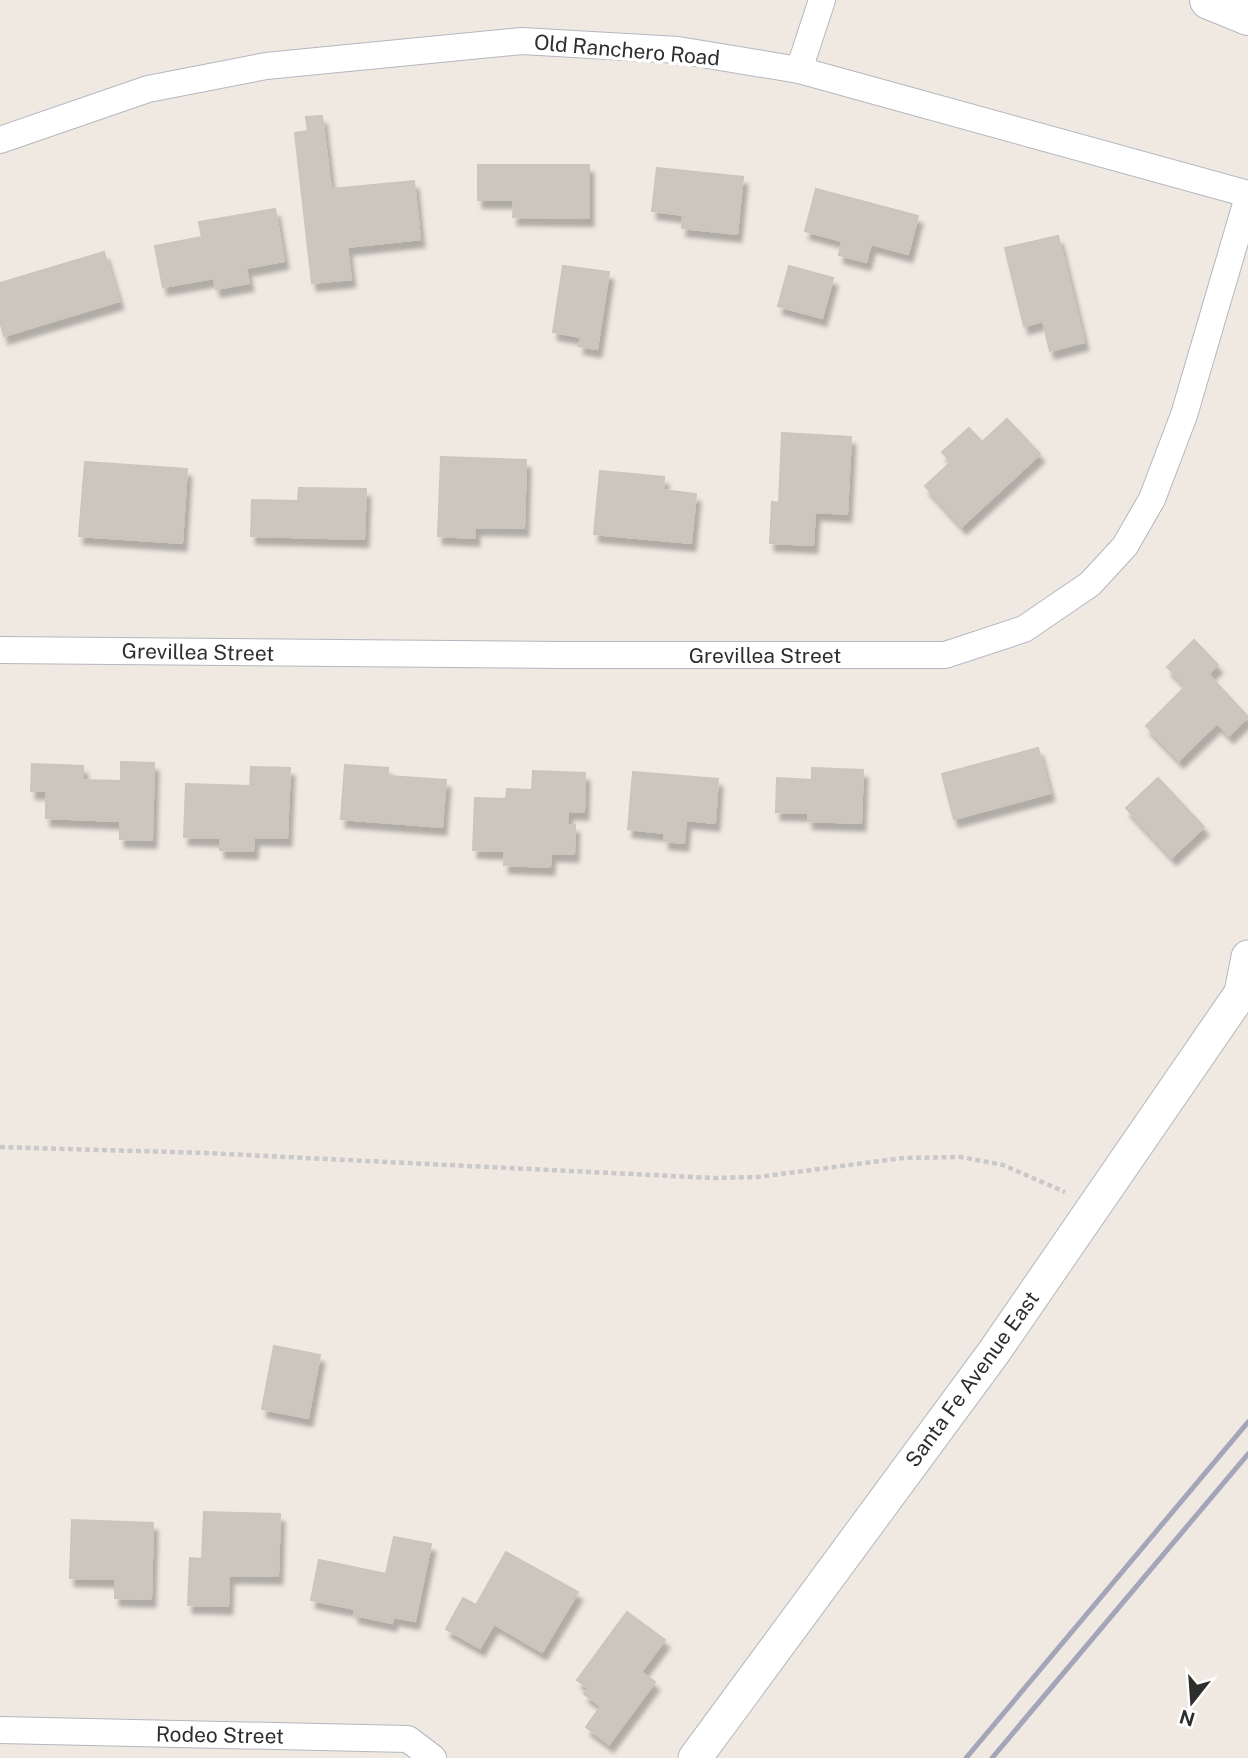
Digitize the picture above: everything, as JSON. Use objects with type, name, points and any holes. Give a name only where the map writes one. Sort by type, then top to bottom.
[{"type":"main road","points":[[1209,0],[1248,16]]},
{"type":"street","points":[[799,70],[822,0]]},
{"type":"street","name":"Old Ranchero Road","points":[[0,140],[148,89],[266,66],[522,41],[678,50],[799,70],[1248,196]]},
{"type":"street","name":"Grevillea Street","points":[[0,650],[945,655],[1024,629],[1090,584],[1125,546],[1152,499],[1184,415],[1248,196]]},
{"type":"street","points":[[1244,990],[1248,957]]},
{"type":"street","name":"Santa Fe Avenue East","points":[[695,1758],[994,1352],[1244,990]]},
{"type":"street","name":"Rodeo Street","points":[[0,1730],[408,1739],[433,1758]]},
{"type":"path","points":[[0,1147],[205,1153],[713,1178],[758,1177],[903,1158],[961,1157],[1003,1165],[1095,1204]]},
{"type":"building","points":[[322,116],[331,189],[414,181],[420,239],[347,247],[351,279],[312,283],[295,133],[308,131],[306,117]]},
{"type":"building","points":[[478,165],[589,165],[589,218],[513,217],[514,200],[478,200]]},
{"type":"building","points":[[657,168],[743,177],[737,234],[682,228],[683,215],[652,211]]},
{"type":"building","points":[[816,189],[918,216],[908,254],[871,244],[866,262],[839,255],[842,241],[805,231]]},
{"type":"building","points":[[275,209],[284,261],[246,268],[249,283],[216,289],[214,278],[163,287],[155,246],[202,237],[199,222]]},
{"type":"building","points":[[1058,236],[1084,342],[1050,351],[1043,321],[1024,326],[1005,248]]},
{"type":"building","points":[[104,252],[119,301],[4,336],[0,321],[0,283]]},
{"type":"building","points":[[563,266],[609,272],[597,349],[579,346],[581,337],[553,332]]},
{"type":"building","points":[[789,266],[833,278],[822,318],[778,306]]},
{"type":"building","points":[[1007,419],[1040,454],[962,526],[925,486],[951,462],[942,452],[969,428],[982,442]]},
{"type":"building","points":[[782,433],[851,437],[847,514],[815,512],[813,545],[770,543],[772,502],[779,503]]},
{"type":"building","points":[[441,457],[526,460],[524,528],[475,527],[475,538],[438,536]]},
{"type":"building","points":[[85,462],[187,469],[182,543],[79,536]]},
{"type":"building","points":[[600,471],[664,477],[663,490],[696,494],[691,543],[594,534]]},
{"type":"building","points":[[299,488],[366,489],[364,539],[251,536],[252,500],[298,501]]},
{"type":"building","points":[[1194,640],[1218,665],[1208,674],[1248,717],[1229,735],[1217,723],[1179,760],[1146,726],[1186,686],[1167,667]]},
{"type":"building","points":[[1038,748],[1050,793],[954,819],[942,774]]},
{"type":"building","points":[[121,762],[154,763],[152,840],[120,839],[120,821],[46,818],[46,791],[31,791],[32,764],[83,766],[83,780],[121,781]]},
{"type":"building","points":[[345,765],[388,768],[388,776],[446,780],[442,827],[341,819]]},
{"type":"building","points":[[251,767],[290,768],[287,838],[254,837],[253,851],[220,850],[220,838],[184,837],[186,784],[250,786]]},
{"type":"building","points":[[812,768],[863,770],[861,823],[808,821],[809,813],[776,812],[777,778],[812,780]]},
{"type":"building","points":[[533,771],[585,773],[584,812],[568,811],[567,825],[575,825],[574,854],[551,853],[550,867],[504,865],[505,851],[473,850],[475,798],[506,799],[507,789],[532,790]]},
{"type":"building","points":[[633,772],[718,779],[715,823],[686,820],[684,843],[664,841],[665,833],[628,829]]},
{"type":"building","points":[[1158,778],[1204,827],[1172,857],[1126,808]]},
{"type":"building","points":[[274,1346],[320,1355],[308,1418],[262,1409]]},
{"type":"building","points":[[204,1512],[280,1514],[278,1576],[229,1575],[228,1606],[188,1605],[190,1558],[202,1559]]},
{"type":"building","points":[[72,1520],[153,1523],[151,1599],[115,1598],[115,1579],[70,1578]]},
{"type":"building","points":[[394,1537],[431,1544],[415,1621],[393,1617],[392,1623],[354,1615],[355,1609],[311,1600],[319,1560],[386,1574]]},
{"type":"building","points":[[506,1552],[578,1592],[542,1652],[494,1624],[480,1648],[446,1629],[463,1598],[476,1605]]},
{"type":"building","points":[[627,1612],[665,1640],[641,1672],[655,1682],[609,1744],[586,1727],[601,1706],[584,1694],[588,1688],[577,1680]]},
{"type":"railway","points":[[966,1758],[1248,1422]]},
{"type":"railway","points":[[992,1758],[1248,1454]]}]
